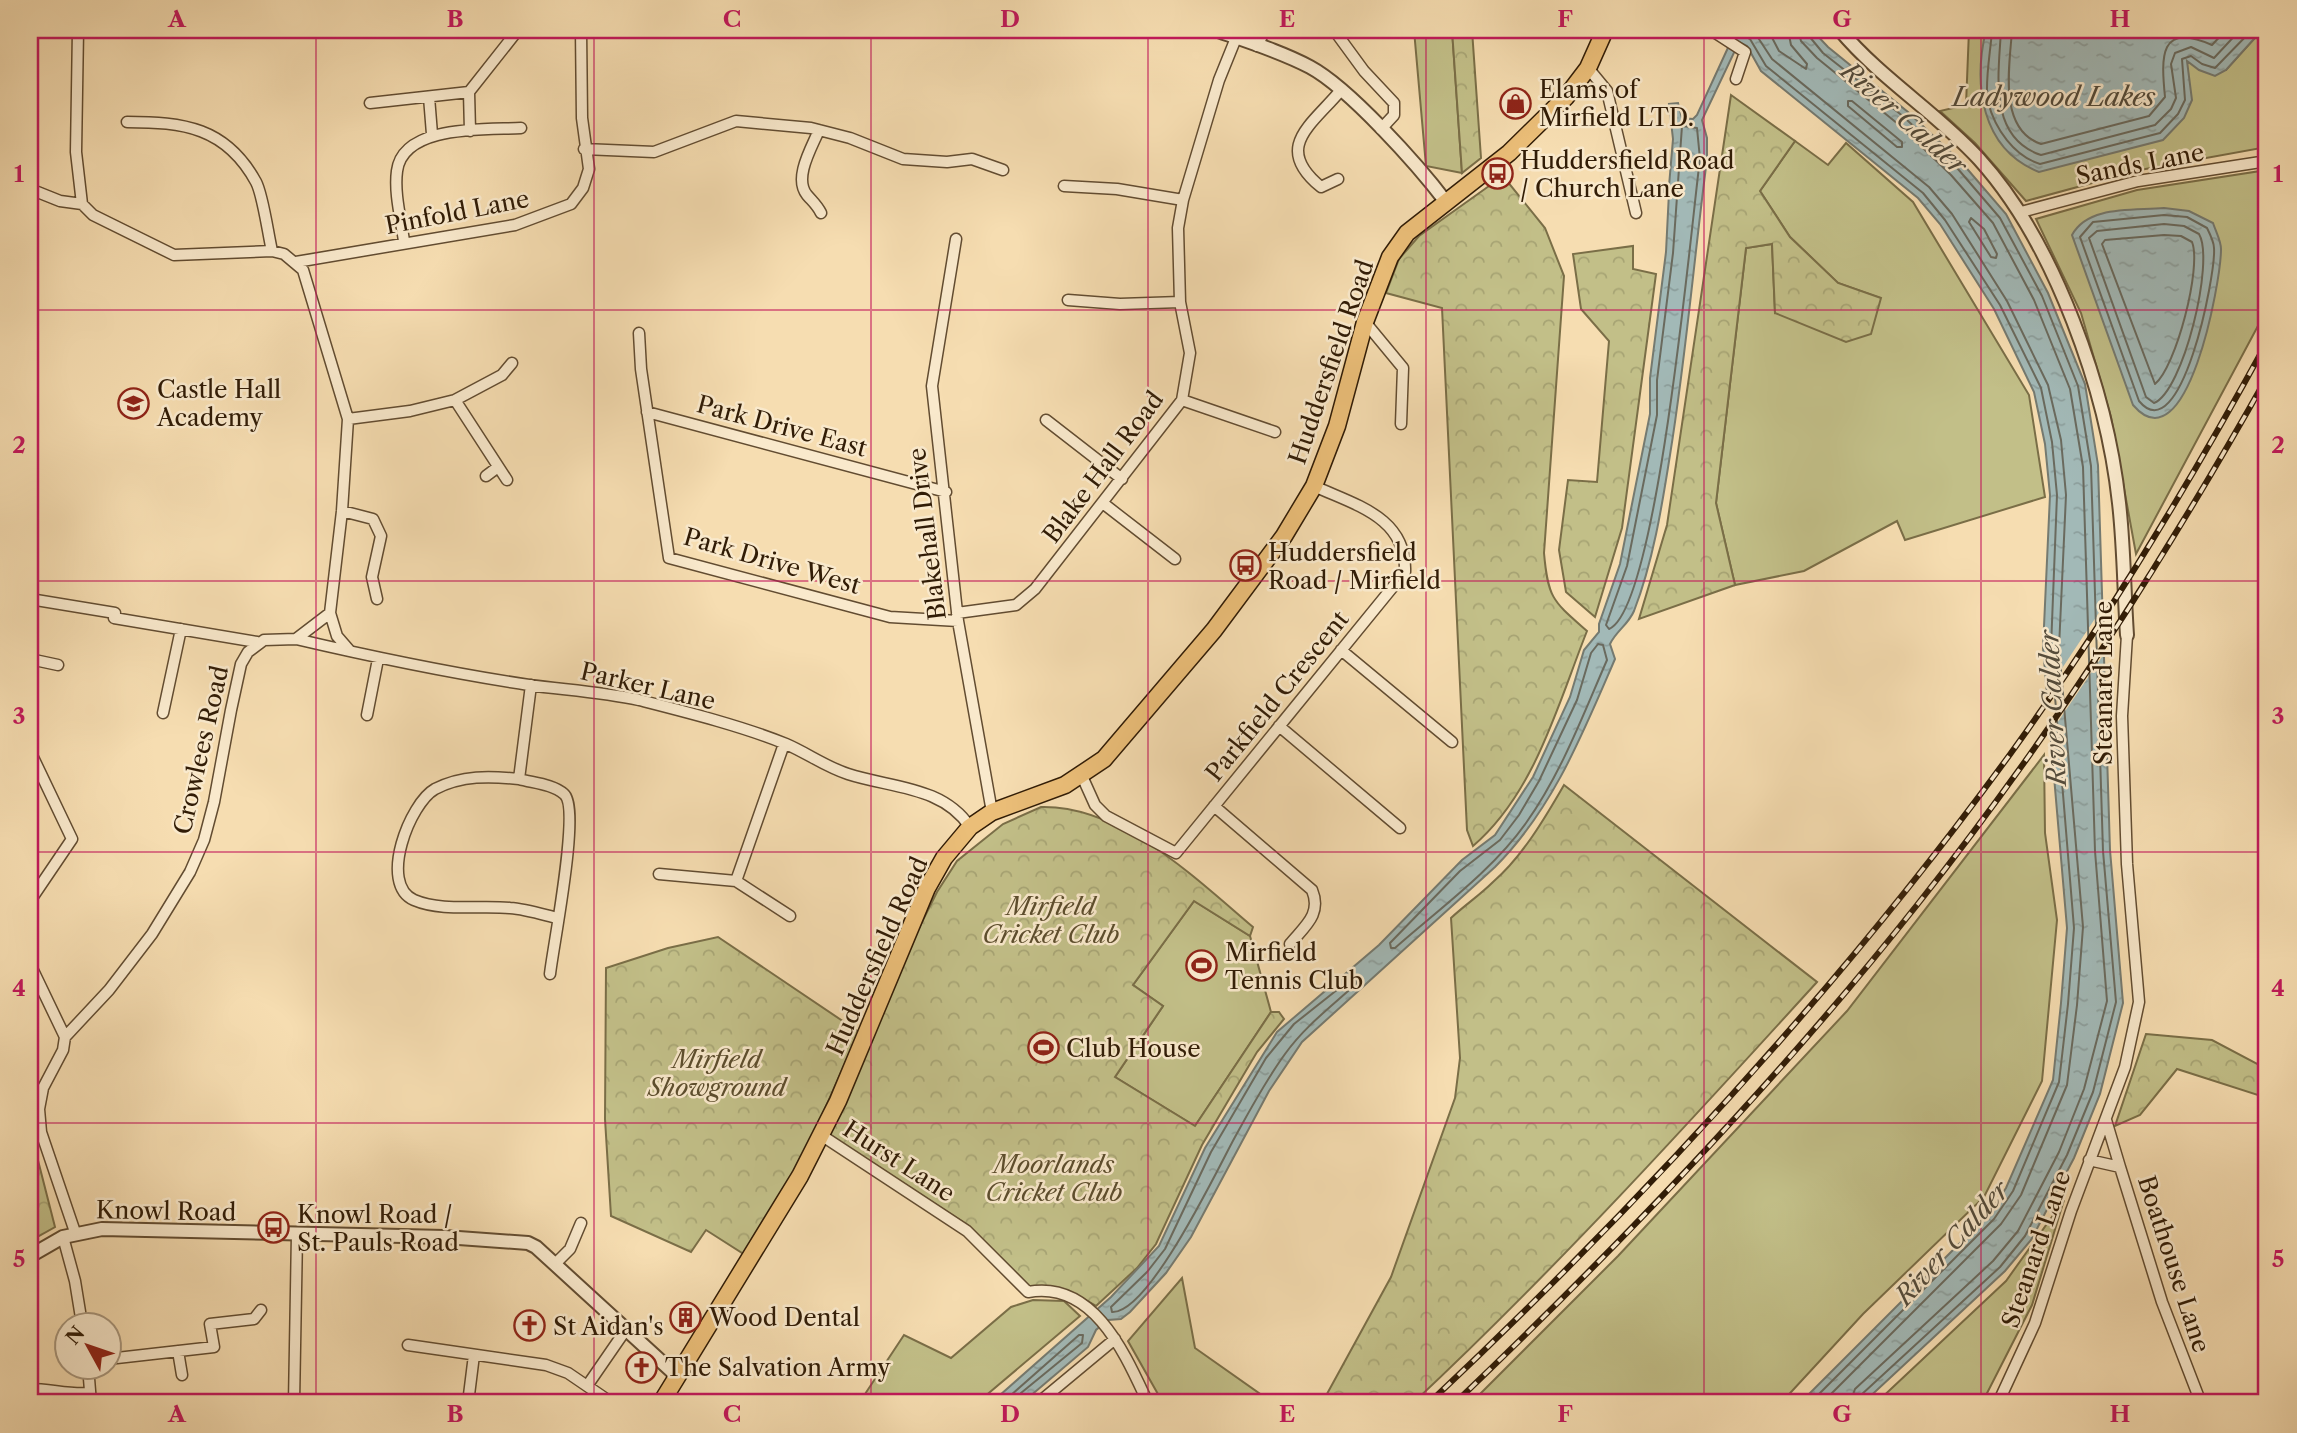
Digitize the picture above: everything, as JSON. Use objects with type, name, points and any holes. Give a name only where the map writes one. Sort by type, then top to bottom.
[{"type":"highway","name":"Huddersfield Road","points":[[661,1403],[754,1256],[821,1135],[838,1101],[927,888],[944,859],[970,827],[992,813],[1065,785],[1104,759],[1214,630],[1284,536],[1314,486],[1337,426],[1365,322],[1390,257],[1407,233],[1527,137],[1566,97],[1588,68],[1605,30]]},
{"type":"street","points":[[78,30],[75,152],[82,204]]},
{"type":"street","points":[[470,131],[469,92],[518,30]]},
{"type":"street","name":"Pinfold Lane","points":[[296,262],[380,249],[404,241],[516,225],[571,204],[583,188],[589,169],[584,149],[580,30]]},
{"type":"street","points":[[1215,30],[1309,66],[1341,90],[1381,129],[1446,202]]},
{"type":"street","points":[[1257,46],[1265,30]]},
{"type":"street","points":[[1334,30],[1364,71],[1395,106],[1394,115],[1381,129]]},
{"type":"street","points":[[1711,30],[1741,47],[1746,56],[1736,79]]},
{"type":"street","name":"Steanard Lane","points":[[1840,30],[1868,62],[1979,159],[2021,212],[2068,313],[2099,399],[2119,502],[2127,635],[2122,716],[2126,851],[2140,1002],[2125,1067],[2089,1160],[2035,1324],[1998,1403]]},
{"type":"street","name":"Blake Hall Road","points":[[958,617],[1016,605],[1035,589],[1104,504],[1182,400],[1190,352],[1180,302],[1178,228],[1183,200],[1219,80],[1236,38]]},
{"type":"street","points":[[1588,68],[1607,91],[1636,213]]},
{"type":"street","points":[[1338,178],[1321,187],[1306,174],[1296,153],[1301,135],[1341,90]]},
{"type":"street","points":[[370,103],[469,92]]},
{"type":"street","points":[[429,97],[432,134]]},
{"type":"street","points":[[584,149],[654,152],[736,121],[819,130],[903,159],[947,162],[972,159],[1003,170]]},
{"type":"street","points":[[127,122],[176,124],[204,130],[213,135],[236,156],[257,183],[272,251]]},
{"type":"street","points":[[404,241],[397,169],[402,157],[432,134],[521,128]]},
{"type":"street","points":[[819,130],[803,169],[802,182],[806,194],[816,202],[821,213]]},
{"type":"street","name":"Sands Lane","points":[[2021,212],[2138,181],[2267,161]]},
{"type":"street","points":[[1064,186],[1117,189],[1183,200]]},
{"type":"street","points":[[30,189],[60,201],[82,204],[93,215],[174,255],[272,251],[284,254],[303,270],[348,419],[342,511],[330,613],[337,636],[350,652]]},
{"type":"street","name":"Blakehall Drive","points":[[956,239],[957,251],[932,386],[934,425],[946,492],[958,617],[992,813]]},
{"type":"street","points":[[1068,300],[1121,304],[1180,302]]},
{"type":"street","points":[[1365,322],[1403,368],[1401,424]]},
{"type":"street","name":"Park Drive West","points":[[639,333],[647,412],[669,558],[890,617],[958,617]]},
{"type":"street","points":[[348,419],[410,411],[456,400],[502,375],[512,363]]},
{"type":"street","points":[[456,400],[508,480]]},
{"type":"street","points":[[1182,400],[1275,432]]},
{"type":"street","name":"Park Drive East","points":[[647,412],[946,492]]},
{"type":"street","points":[[1046,420],[1122,479]]},
{"type":"street","points":[[486,476],[498,467]]},
{"type":"street","name":"Parkfield Crescent","points":[[1082,774],[1095,806],[1106,816],[1176,853],[1405,572],[1406,555],[1397,535],[1380,516],[1314,486]]},
{"type":"street","points":[[1104,504],[1175,559]]},
{"type":"street","points":[[342,511],[373,519],[381,536],[372,577],[377,599]]},
{"type":"street","points":[[30,598],[115,613],[114,618],[257,642]]},
{"type":"street","points":[[296,639],[330,613]]},
{"type":"street","points":[[163,713],[181,629]]},
{"type":"street","name":"Crowlees Road","points":[[80,1310],[69,1235],[39,1118],[43,1088],[63,1050],[65,1037],[109,990],[152,934],[190,872],[204,840],[214,802],[241,664],[257,642],[296,639]]},
{"type":"street","name":"Parker Lane","points":[[296,639],[378,659],[639,700],[784,744],[844,773],[893,788],[933,795],[952,806],[970,827]]},
{"type":"street","points":[[1341,650],[1452,742]]},
{"type":"street","points":[[30,659],[58,665]]},
{"type":"street","points":[[367,715],[378,659]]},
{"type":"street","points":[[519,779],[531,685]]},
{"type":"street","points":[[1279,726],[1400,828]]},
{"type":"street","points":[[736,881],[784,744]]},
{"type":"street","points":[[30,751],[72,839],[30,901]]},
{"type":"street","points":[[550,974],[567,863],[570,805],[566,795],[555,788],[519,779],[488,776],[451,783],[432,791],[404,838],[397,859],[397,877],[404,891],[414,900],[450,906],[512,908],[557,918]]},
{"type":"street","points":[[1214,806],[1312,890],[1316,901],[1315,914],[1290,944]]},
{"type":"street","points":[[659,874],[736,881],[790,916]]},
{"type":"street","points":[[30,964],[65,1037]]},
{"type":"street","points":[[2106,1119],[2120,1167]]},
{"type":"street","name":"Hurst Lane","points":[[821,1135],[967,1231],[1028,1292],[1054,1290],[1076,1297],[1124,1348],[1148,1403]]},
{"type":"street","name":"Boathouse Lane","points":[[2089,1160],[2120,1167],[2161,1302],[2201,1403]]},
{"type":"street","points":[[555,1264],[570,1249],[581,1223]]},
{"type":"street","name":"Knowl Road","points":[[30,1256],[69,1235],[102,1229],[518,1241],[536,1247],[677,1376]]},
{"type":"street","points":[[294,1403],[298,1234]]},
{"type":"street","points":[[122,1357],[214,1347],[210,1324],[254,1319],[261,1310]]},
{"type":"street","points":[[587,1385],[626,1328]]},
{"type":"street","points":[[1038,1403],[1112,1335]]},
{"type":"street","points":[[408,1345],[546,1365],[568,1373],[612,1403]]},
{"type":"street","points":[[178,1351],[182,1375]]},
{"type":"street","points":[[468,1403],[474,1355]]},
{"type":"street","points":[[30,1389],[57,1389],[71,1395],[91,1398],[89,1380]]},
{"type":"green space","points":[[1414,30],[1452,30],[1462,173],[1426,166]]},
{"type":"green space","points":[[1452,30],[1472,30],[1481,158],[1462,173]]},
{"type":"green space","points":[[1969,30],[1986,30],[1981,102],[2187,60],[2226,70],[2262,30],[2267,30],[2267,147],[2140,170],[2026,201],[1975,143],[1940,111],[1966,105]]},
{"type":"green space","points":[[1731,95],[1795,141],[1760,191],[1790,237],[1838,283],[1881,298],[1871,334],[1846,342],[1775,313],[1772,244],[1746,248],[1716,503],[1735,585],[1639,619],[1667,525]]},
{"type":"green space","points":[[1795,141],[1828,165],[1846,143],[1913,202],[2029,395],[2045,497],[1905,540],[1897,521],[1804,571],[1735,585],[1716,503],[1746,248],[1772,244],[1775,313],[1880,298],[1838,283],[1790,237],[1760,191]]},
{"type":"green space","points":[[2267,170],[2267,309],[2136,554],[2111,417],[2081,313],[2036,219],[2137,190]]},
{"type":"green space","points":[[1503,176],[1545,228],[1564,276],[1544,553],[1550,590],[1554,598],[1566,613],[1587,631],[1555,717],[1529,774],[1495,825],[1473,846],[1467,830],[1442,308],[1386,293],[1399,259],[1419,236]]},
{"type":"green space","points":[[1633,246],[1633,269],[1656,274],[1622,528],[1595,617],[1566,592],[1559,550],[1568,480],[1597,482],[1609,341],[1581,309],[1573,254]]},
{"type":"green space","points":[[2044,755],[2045,833],[2057,920],[2042,1081],[1984,1197],[1863,1314],[1781,1403],[1471,1403],[1618,1256],[1847,1011]]},
{"type":"green space","points":[[1564,785],[1817,982],[1569,1249],[1413,1403],[1322,1403],[1391,1277],[1455,1098],[1460,1058],[1451,918],[1514,861],[1541,824]]},
{"type":"green space","points":[[1041,807],[1071,810],[1100,818],[1128,831],[1182,867],[1253,927],[1250,936],[1194,901],[1133,985],[1163,1006],[1115,1077],[1195,1126],[1271,1012],[1279,1012],[1284,1019],[1257,1052],[1202,1145],[1156,1244],[1137,1268],[1096,1306],[1055,1287],[1029,1289],[969,1226],[827,1133],[904,958],[937,892],[957,861],[1003,824]]},
{"type":"green space","name":"Mirfield Tennis Club","points":[[1194,901],[1250,936],[1271,1012],[1195,1126],[1115,1077],[1163,1006],[1133,985]]},
{"type":"green space","name":"Mirfield Showground","points":[[718,937],[859,1032],[815,1131],[750,1258],[706,1230],[691,1252],[611,1216],[605,1119],[606,968],[668,948]]},
{"type":"green space","points":[[2146,1034],[2212,1040],[2267,1069],[2267,1098],[2177,1069],[2140,1115],[2115,1126]]},
{"type":"green space","points":[[30,1129],[55,1227],[30,1241]]},
{"type":"green space","points":[[2064,1200],[2032,1305],[1982,1403],[1876,1403],[2006,1281]]},
{"type":"green space","points":[[1182,1278],[1195,1348],[1273,1403],[1163,1403],[1128,1341]]},
{"type":"green space","points":[[1033,1300],[1064,1301],[1080,1316],[977,1403],[874,1403],[865,1394],[904,1335],[951,1358],[1011,1307]]},
{"type":"water","name":"River Calder","points":[[1726,30],[1812,30],[1828,47],[1908,112],[1963,164],[2006,214],[2048,293],[2085,384],[2098,465],[2110,850],[2123,1003],[2100,1094],[2074,1158],[2031,1240],[2005,1271],[1863,1403],[1800,1403],[1988,1215],[2006,1188],[2053,1080],[2067,928],[2043,648],[2050,495],[2045,444],[2034,392],[1994,309],[1940,224],[1918,198],[1761,71],[1747,46],[1739,42],[1702,120],[1707,138],[1707,159],[1676,418],[1652,554],[1634,611],[1610,644],[1615,659],[1565,769],[1534,820],[1495,867],[1302,1042],[1269,1091],[1191,1237],[1166,1273],[1130,1312],[1121,1319],[1108,1320],[1096,1330],[1088,1347],[1022,1403],[991,1403],[1111,1297],[1159,1246],[1205,1148],[1277,1032],[1379,945],[1462,860],[1495,835],[1533,777],[1570,697],[1584,650],[1599,632],[1599,624],[1620,564],[1650,414],[1650,378],[1666,252],[1669,192],[1664,192],[1663,186],[1669,186],[1673,139],[1669,104],[1678,103],[1682,118],[1693,119],[1697,115],[1732,39]]},
{"type":"water","name":"Ladywood Lakes","points":[[1986,30],[2262,30],[2226,70],[2215,76],[2199,70],[2187,61],[2192,100],[2184,118],[2163,140],[2039,172],[2020,162],[2004,148],[1986,113],[1981,72]]},
{"type":"water","points":[[2164,208],[2189,211],[2213,223],[2221,249],[2215,296],[2197,363],[2185,392],[2170,412],[2152,418],[2133,405],[2072,235],[2079,225],[2100,214]]},
{"type":"pier","points":[[2106,602],[2106,651],[2049,735],[2045,694]]},
{"type":"railway","points":[[1429,1403],[1585,1251],[1735,1092],[1878,926],[1946,840],[2046,704],[2113,603],[2177,500],[2267,342]]},
{"type":"railway","points":[[1455,1403],[1695,1162],[1809,1036],[1917,905],[2013,778],[2103,648],[2187,514],[2267,377]]},
{"type":"place","name":"Elams of Mirfield LTD.","points":[[1516,103]]},
{"type":"place","name":"Huddersfield Road / Church Lane","points":[[1497,174]]},
{"type":"place","name":"Castle Hall Academy","points":[[134,403]]},
{"type":"place","name":"Huddersfield Road / Mirfield","points":[[1245,566]]},
{"type":"place","name":"Mirfield Tennis Club","points":[[1202,966]]},
{"type":"place","name":"Club House","points":[[1043,1048]]},
{"type":"place","name":"Knowl Road / St. Pauls Road","points":[[274,1228]]},
{"type":"place","name":"Wood Dental","points":[[686,1317]]},
{"type":"place","name":"St Aidan's","points":[[530,1326]]},
{"type":"place","name":"The Salvation Army","points":[[642,1367]]},
{"type":"park label","name":"Mirfield Cricket Club","points":[[1051,920]]},
{"type":"park label","name":"Moorlands Cricket Club","points":[[1054,1178]]}]
